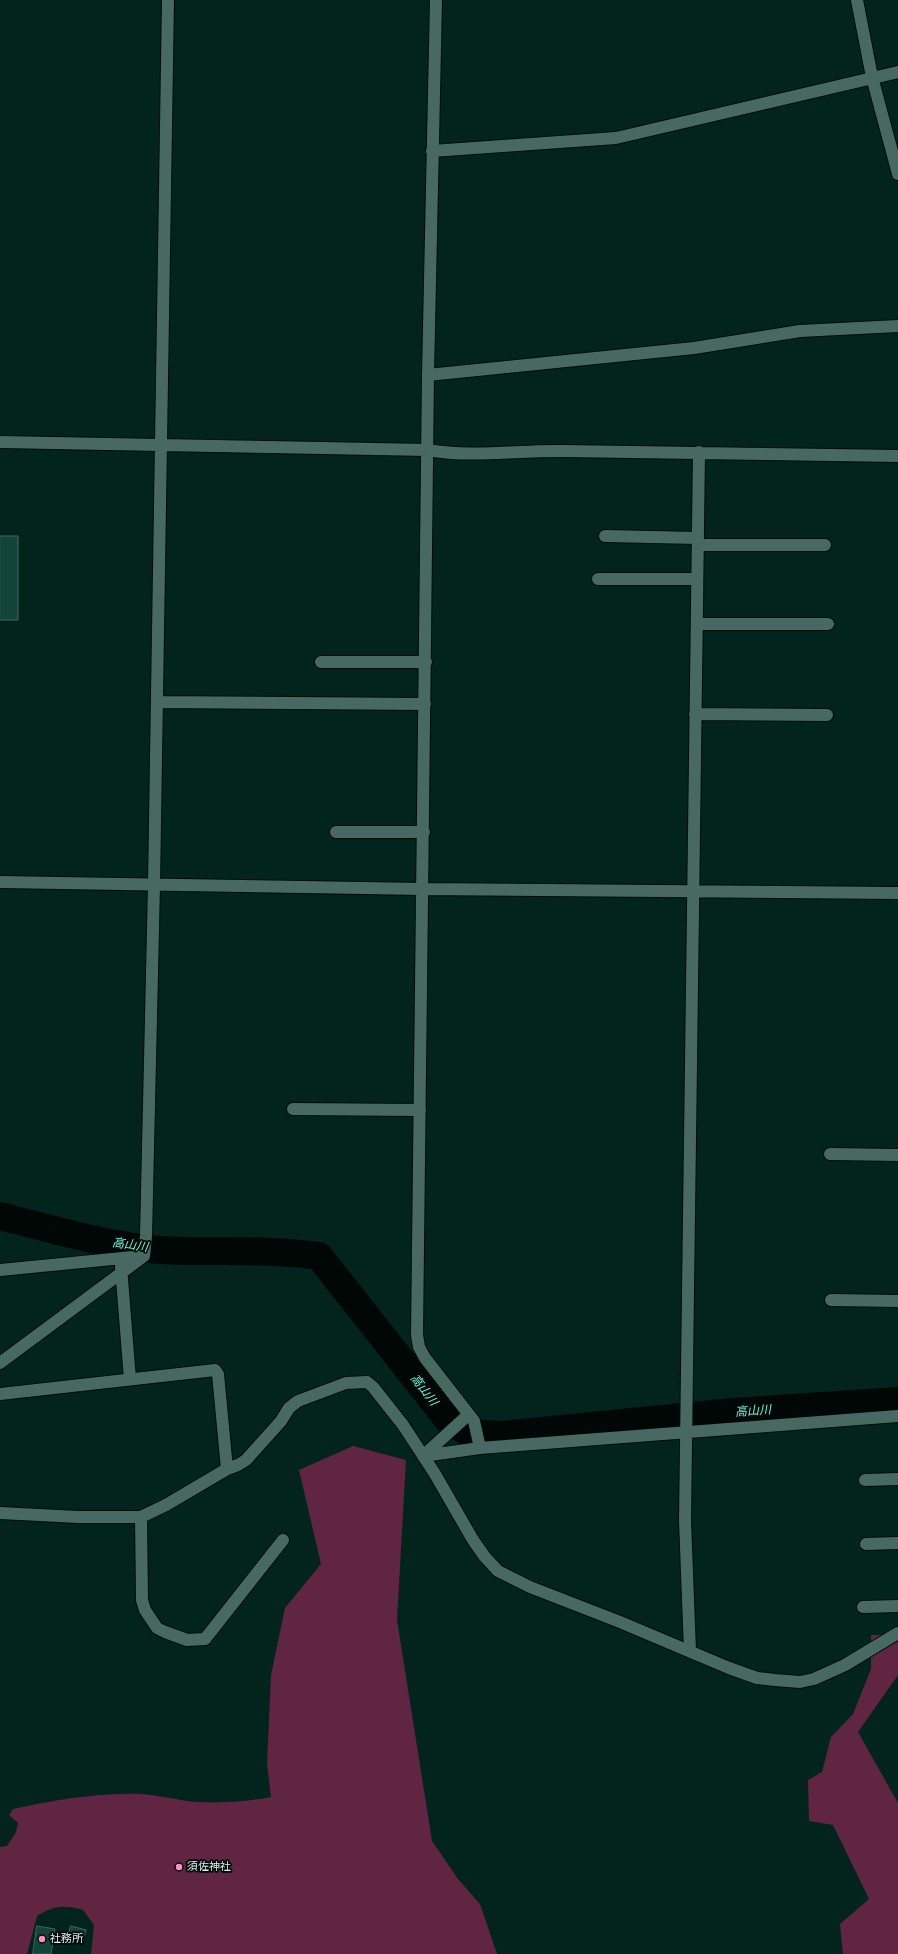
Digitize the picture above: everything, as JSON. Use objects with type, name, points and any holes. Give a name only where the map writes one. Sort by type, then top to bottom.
[{"type":"street","points":[[0,1363],[144,1256],[146,1236],[154,885],[168,0]]},
{"type":"street","points":[[436,0],[428,375],[426,662],[417,1335],[419,1347],[425,1358],[476,1426],[480,1448]]},
{"type":"street","points":[[857,0],[872,77],[898,174]]},
{"type":"street","points":[[432,151],[616,138],[898,72]]},
{"type":"street","points":[[428,375],[694,348],[800,331],[898,326]]},
{"type":"street","points":[[0,442],[428,450],[456,454],[530,450],[898,456]]},
{"type":"street","points":[[690,1651],[686,1565],[686,1432],[699,452]]},
{"type":"street","points":[[604,536],[698,542],[825,544]]},
{"type":"street","points":[[598,579],[697,579]]},
{"type":"street","points":[[697,624],[828,624]]},
{"type":"street","points":[[321,662],[426,662]]},
{"type":"street","points":[[157,702],[425,704]]},
{"type":"street","points":[[695,714],[827,715]]},
{"type":"street","points":[[336,832],[424,832]]},
{"type":"street","points":[[0,882],[423,889],[898,893]]},
{"type":"street","points":[[293,1109],[420,1110]]},
{"type":"street","points":[[830,1154],[898,1155]]},
{"type":"street","points":[[0,1270],[144,1256]]},
{"type":"street","points":[[121,1258],[130,1379]]},
{"type":"street","points":[[831,1300],[898,1301]]},
{"type":"street","points":[[0,1394],[215,1370],[218,1374],[227,1469]]},
{"type":"street","points":[[0,1513],[78,1517],[141,1517],[166,1505],[227,1469],[246,1460],[281,1421],[289,1408],[298,1401],[332,1387],[358,1381],[367,1382],[373,1387],[403,1425],[473,1540],[498,1570],[530,1587],[757,1678],[800,1682],[814,1679],[845,1665],[898,1633]]},
{"type":"street","points":[[423,1456],[468,1415]]},
{"type":"street","points":[[423,1456],[480,1448],[898,1416]]},
{"type":"street","points":[[865,1480],[898,1479]]},
{"type":"street","points":[[141,1517],[142,1600],[151,1620],[157,1628],[187,1640],[205,1639],[283,1540]]},
{"type":"street","points":[[866,1544],[898,1543]]},
{"type":"street","points":[[863,1607],[898,1606]]},
{"type":"shaded area","points":[[353,1446],[406,1460],[397,1620],[432,1841],[458,1879],[480,1904],[497,1954],[91,1954],[94,1925],[83,1910],[70,1907],[59,1907],[37,1916],[27,1954],[0,1954],[0,1847],[7,1846],[16,1832],[18,1823],[9,1815],[13,1809],[69,1798],[112,1794],[142,1794],[187,1801],[207,1802],[240,1801],[271,1797],[267,1764],[271,1675],[285,1608],[321,1564],[299,1470]]},
{"type":"shaded area","points":[[871,1635],[898,1635],[898,1675],[858,1732],[898,1803],[898,1954],[843,1954],[840,1924],[869,1899],[833,1825],[809,1821],[808,1780],[822,1772],[831,1737],[853,1714],[871,1669]]},
{"type":"building","points":[[0,536],[18,536],[18,620],[0,620]]},
{"type":"building","name":"社務所","points":[[37,1926],[55,1929],[51,1954],[33,1954]]},
{"type":"building","points":[[71,1926],[86,1930],[82,1943],[67,1938]]},
{"type":"waterway","name":"高山川","points":[[0,1216],[100,1241],[140,1248],[181,1251],[260,1251],[319,1256],[449,1421],[469,1433],[501,1435],[732,1412],[898,1401]]},
{"type":"place","name":"須佐神社","points":[[179,1867]]},
{"type":"place","name":"社務所","points":[[42,1939]]}]
